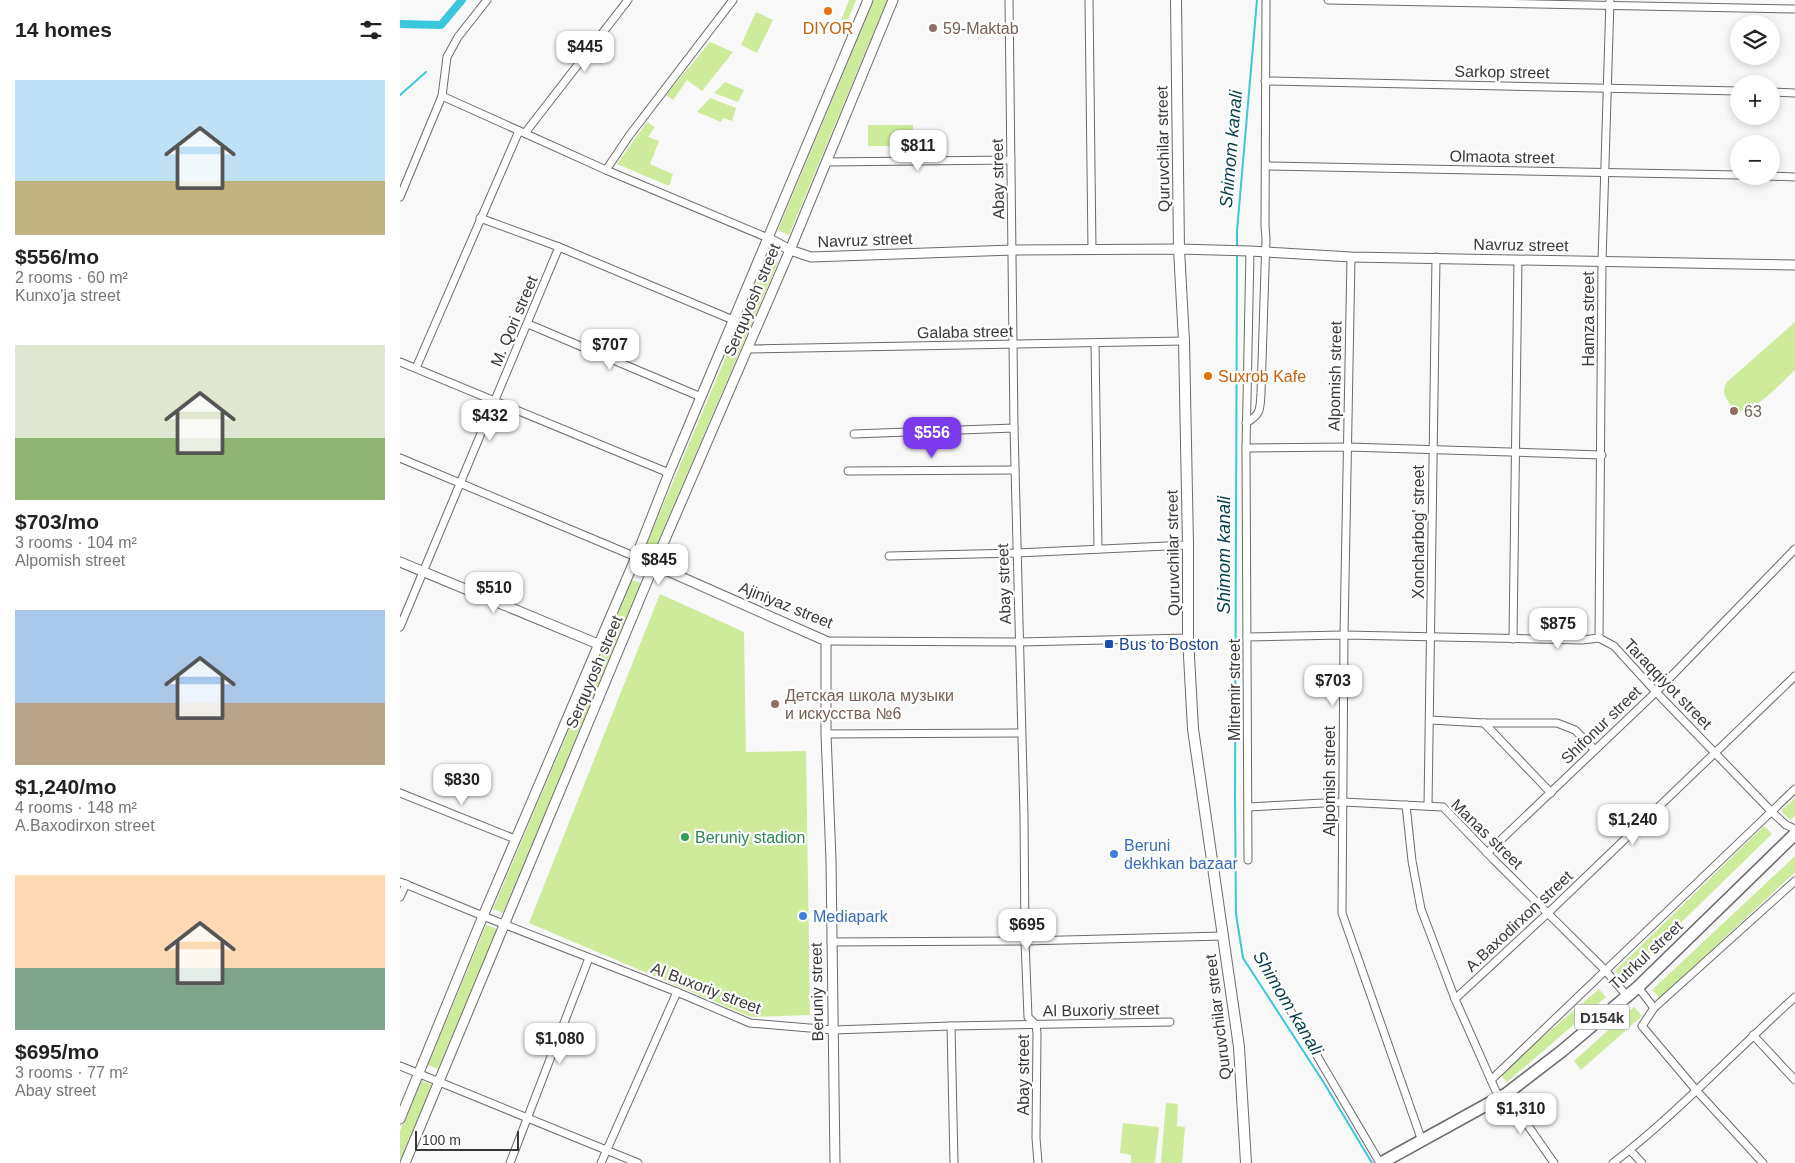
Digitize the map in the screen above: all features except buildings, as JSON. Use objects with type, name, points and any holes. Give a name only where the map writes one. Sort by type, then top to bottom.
[{"type":"main road","name":"Quruvchilar street","points":[[1176,0],[1179,249],[1184,340],[1188,545],[1188,638],[1193,728],[1239,1047],[1246,1163]]},
{"type":"main road","name":"Tutrkul street","points":[[1381,1163],[1502,1096],[1562,1051],[1638,987],[1795,834]]},
{"type":"street","points":[[400,197],[442,96],[447,57],[458,37],[487,0]]},
{"type":"street","points":[[416,368],[480,218],[522,132],[628,0]]},
{"type":"street","points":[[606,170],[629,136],[733,0]]},
{"type":"street","name":"Serquyosh street","points":[[400,1119],[515,839],[636,557],[669,473],[868,0]]},
{"type":"street","name":"Serquyosh street","points":[[405,1163],[654,565],[748,350],[893,0]]},
{"type":"street","name":"Abay street","points":[[1009,0],[1014,428],[1025,941],[1028,1017],[1036,1025],[1038,1163]]},
{"type":"street","points":[[1089,0],[1092,250]]},
{"type":"street","points":[[1246,424],[1257,416],[1260,409],[1266,252],[1266,0]]},
{"type":"street","points":[[1328,0],[1609,3],[1795,9]]},
{"type":"street","name":"Hamza street","points":[[1600,638],[1602,262],[1609,3]]},
{"type":"street","name":"Sarkop street","points":[[1265,81],[1730,91]]},
{"type":"street","points":[[1780,92],[1795,93]]},
{"type":"street","name":"Navruz street","points":[[442,96],[606,170],[768,238],[790,250],[811,256],[1013,250],[1179,249],[1248,250],[1351,257],[1436,257],[1795,265]]},
{"type":"street","points":[[826,162],[1011,160]]},
{"type":"street","name":"Olmaota street","points":[[1266,166],[1730,175]]},
{"type":"street","points":[[1780,176],[1795,177]]},
{"type":"street","points":[[480,218],[560,247],[733,320]]},
{"type":"street","name":"M. Qori street","points":[[400,627],[560,247]]},
{"type":"street","name":"Mirtemir street","points":[[1248,250],[1246,424],[1248,860]]},
{"type":"street","name":"Alpomish street","points":[[1351,257],[1344,635],[1342,913],[1422,1141]]},
{"type":"street","name":"Xoncharbog' street","points":[[1428,806],[1436,257]]},
{"type":"street","points":[[1514,639],[1518,260]]},
{"type":"street","points":[[528,324],[701,397]]},
{"type":"street","name":"Galaba street","points":[[748,350],[1184,340]]},
{"type":"street","points":[[1095,343],[1098,549]]},
{"type":"street","points":[[400,362],[669,473]]},
{"type":"street","points":[[854,434],[1014,428]]},
{"type":"street","points":[[1246,448],[1348,447],[1602,455]]},
{"type":"street","name":"Ajiniyaz street","points":[[400,458],[636,557],[826,641],[1020,642],[1188,638]]},
{"type":"street","points":[[848,471],[1015,470]]},
{"type":"street","points":[[889,556],[1017,553],[1188,545]]},
{"type":"street","name":"Shifonur street","points":[[1488,853],[1656,692],[1795,550]]},
{"type":"street","points":[[400,562],[598,644]]},
{"type":"street","name":"Taraqqiyot street","points":[[1247,637],[1344,635],[1582,640],[1600,638],[1614,646],[1772,812],[1795,829]]},
{"type":"street","name":"Beruniy street","points":[[826,641],[826,734],[831,860],[835,1163]]},
{"type":"street","name":"A.Baxodirxon street","points":[[1455,999],[1548,913],[1795,676]]},
{"type":"street","points":[[1430,720],[1484,723],[1557,723],[1575,730],[1595,750]]},
{"type":"street","points":[[1484,723],[1551,793]]},
{"type":"street","points":[[826,734],[1021,733]]},
{"type":"street","points":[[1491,1080],[1606,972],[1795,789]]},
{"type":"street","points":[[400,793],[515,839]]},
{"type":"street","name":"Manas street","points":[[1248,807],[1343,802],[1443,807],[1606,972],[1627,996]]},
{"type":"street","points":[[1406,805],[1412,861],[1421,908],[1455,999],[1491,1080],[1554,1163]]},
{"type":"street","points":[[1763,1163],[1696,1090],[1642,1026],[1654,1008],[1795,881]]},
{"type":"street","points":[[400,897],[403,883]]},
{"type":"street","name":"Al Buxoriy street","points":[[403,883],[750,1023],[833,1030],[1170,1022]]},
{"type":"street","points":[[831,942],[1025,941],[1223,936]]},
{"type":"street","points":[[510,1163],[589,958]]},
{"type":"street","points":[[1638,987],[1654,1008]]},
{"type":"street","points":[[1280,991],[1381,1163]]},
{"type":"street","points":[[601,1163],[677,992]]},
{"type":"street","points":[[1613,1163],[1696,1090],[1795,997]]},
{"type":"street","points":[[951,1026],[954,1163]]},
{"type":"street","points":[[1753,1035],[1795,1080]]},
{"type":"street","points":[[400,1066],[638,1163]]},
{"type":"street","points":[[1630,1150],[1642,1163]]},
{"type":"green space","points":[[849,0],[856,0],[840,35],[837,31]]},
{"type":"green space","points":[[874,0],[887,0],[789,235],[778,230]]},
{"type":"green space","points":[[756,12],[773,20],[757,53],[741,45]]},
{"type":"green space","points":[[710,42],[733,52],[702,91],[687,80],[673,100],[666,95]]},
{"type":"green space","points":[[725,82],[744,90],[738,102],[714,93]]},
{"type":"green space","points":[[710,98],[736,108],[732,121],[723,118],[721,122],[697,112]]},
{"type":"green space","points":[[647,122],[655,127],[648,137],[659,141],[650,164],[673,174],[669,186],[617,164]]},
{"type":"green space","points":[[868,125],[913,125],[913,146],[868,146]]},
{"type":"green space","points":[[768,257],[778,262],[654,551],[645,548]]},
{"type":"green space","points":[[1795,322],[1795,370],[1760,402],[1745,411],[1735,409],[1725,396],[1724,389],[1727,382]]},
{"type":"green space","points":[[632,580],[641,583],[503,913],[493,909]]},
{"type":"green space","name":"Beruniy stadion","points":[[660,594],[744,632],[746,752],[806,751],[810,1015],[751,1017],[529,923]]},
{"type":"green space","points":[[1795,798],[1795,816],[1790,820],[1781,811]]},
{"type":"green space","points":[[1764,826],[1772,834],[1623,979],[1615,971]]},
{"type":"green space","points":[[1795,856],[1795,872],[1660,998],[1652,990]]},
{"type":"green space","points":[[486,925],[497,929],[438,1069],[428,1065]]},
{"type":"green space","points":[[1599,989],[1606,997],[1507,1082],[1500,1074]]},
{"type":"green space","points":[[1634,1007],[1642,1016],[1581,1070],[1574,1061]]},
{"type":"green space","points":[[421,1080],[432,1085],[400,1162],[400,1131]]},
{"type":"green space","points":[[1166,1103],[1178,1104],[1177,1126],[1185,1127],[1182,1163],[1161,1163]]},
{"type":"green space","points":[[1123,1123],[1159,1127],[1155,1163],[1131,1163],[1131,1155],[1120,1153]]},
{"type":"waterway","points":[[400,24],[441,25],[462,0]]},
{"type":"waterway","name":"Shimom kanali","points":[[1237,247],[1257,0]]},
{"type":"waterway","points":[[400,95],[426,72]]},
{"type":"waterway","name":"Shimom kanali","points":[[1237,254],[1236,914],[1243,958],[1324,1083],[1372,1163]]},
{"type":"place","name":"DIYOR","points":[[828,11]]},
{"type":"place","name":"59-Maktab","points":[[933,28]]},
{"type":"place","name":"Suxrob Kafe","points":[[1208,376]]},
{"type":"place","name":"63","points":[[1734,411]]},
{"type":"place","name":"Bus to Boston","points":[[1109,644]]},
{"type":"place","name":"Детская школа музыки и искусства №6","points":[[775,704]]},
{"type":"place","name":"Beruniy stadion","points":[[685,837]]},
{"type":"place","name":"Beruni dekhkan bazaar","points":[[1114,854]]},
{"type":"place","name":"Mediapark","points":[[803,916]]}]
